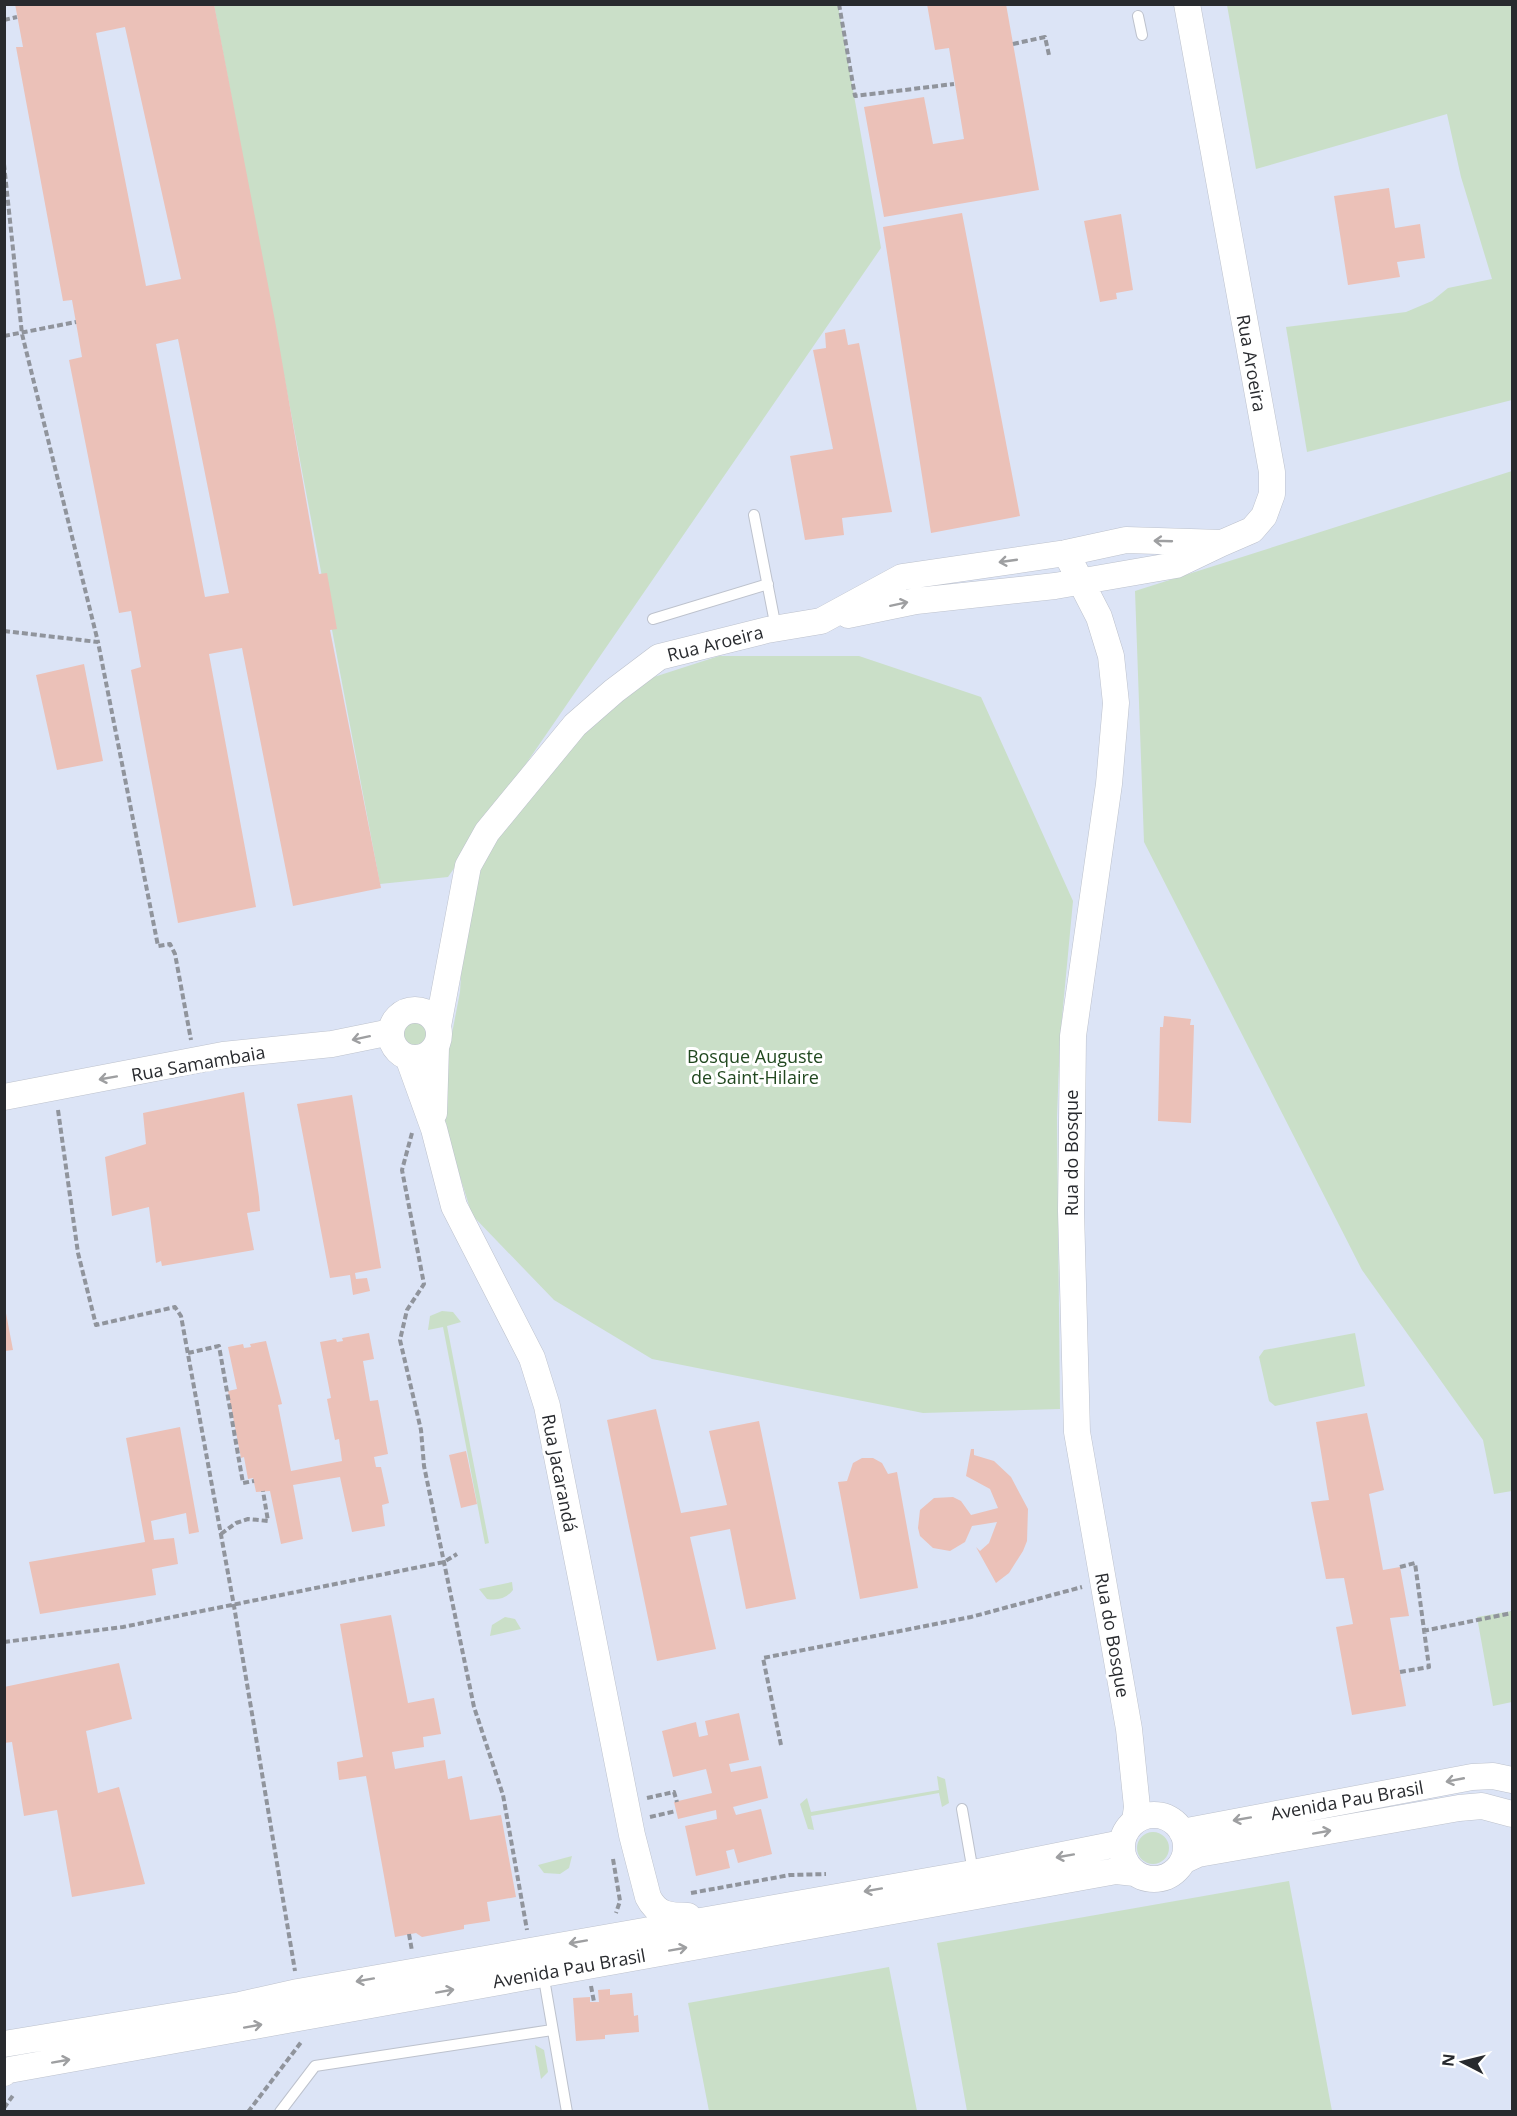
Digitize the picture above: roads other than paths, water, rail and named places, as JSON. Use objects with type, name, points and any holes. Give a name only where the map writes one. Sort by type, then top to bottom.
[{"type":"street","name":"Rua Aroeira","points":[[423,1130],[431,1028],[452,960],[468,866],[487,832],[576,725],[614,691],[659,657],[777,628],[821,621],[902,577],[1066,553],[1126,540],[1222,543],[1252,530],[1264,516],[1272,494],[1272,472],[1187,4]]},
{"type":"street","points":[[821,621],[916,601],[1079,582],[1176,565],[1222,543]]},
{"type":"street","points":[[1066,553],[1079,582]]},
{"type":"street","name":"Rua do Bosque","points":[[1079,582],[1099,616],[1111,656],[1116,703],[1109,784],[1073,1036],[1071,1200],[1077,1432],[1129,1729],[1144,1777],[1150,1808],[1137,1827]]},
{"type":"street","points":[[405,1012],[431,1028],[423,1057],[408,1057],[395,1047],[392,1032],[398,1017],[405,1012]]},
{"type":"street","name":"Rua Samambaia","points":[[4,1097],[223,1055],[332,1044],[392,1032]]},
{"type":"street","points":[[408,1057],[423,1130]]},
{"type":"street","name":"Rua Jacarandá","points":[[423,1130],[454,1206],[532,1358],[547,1406],[641,1829]]},
{"type":"street","name":"Avenida Pau Brasil","points":[[1182,1832],[1472,1777],[1493,1776],[1512,1780]]},
{"type":"street","name":"Avenida Pau Brasil","points":[[1183,1860],[1198,1854],[1459,1808],[1482,1806],[1512,1815]]},
{"type":"street","points":[[1168,1819],[1182,1832],[1185,1841],[1183,1860],[1178,1869],[1162,1878],[1143,1878],[1135,1873],[1125,1860],[1137,1827],[1168,1819]]},
{"type":"street","name":"Avenida Pau Brasil","points":[[4,2044],[240,2005],[612,1926],[723,1916],[973,1873],[1137,1827]]},
{"type":"street","points":[[641,1829],[648,1897],[657,1910],[674,1916],[723,1916]]},
{"type":"street","points":[[612,1926],[633,1924],[638,1912],[641,1829]]},
{"type":"street","name":"Avenida Pau Brasil","points":[[4,2073],[9,2070],[543,1972],[1104,1873],[1135,1873]]},
{"type":"lane","points":[[1138,16],[1142,35]]},
{"type":"lane","points":[[754,515],[777,628]]},
{"type":"lane","points":[[653,619],[768,584]]},
{"type":"lane","points":[[962,1809],[973,1873]]},
{"type":"lane","points":[[543,1972],[567,2112]]},
{"type":"lane","points":[[280,2112],[315,2066],[552,2030]]},
{"type":"park label","name":"Bosque Auguste de Saint-Hilaire","points":[[755,1066]]}]
